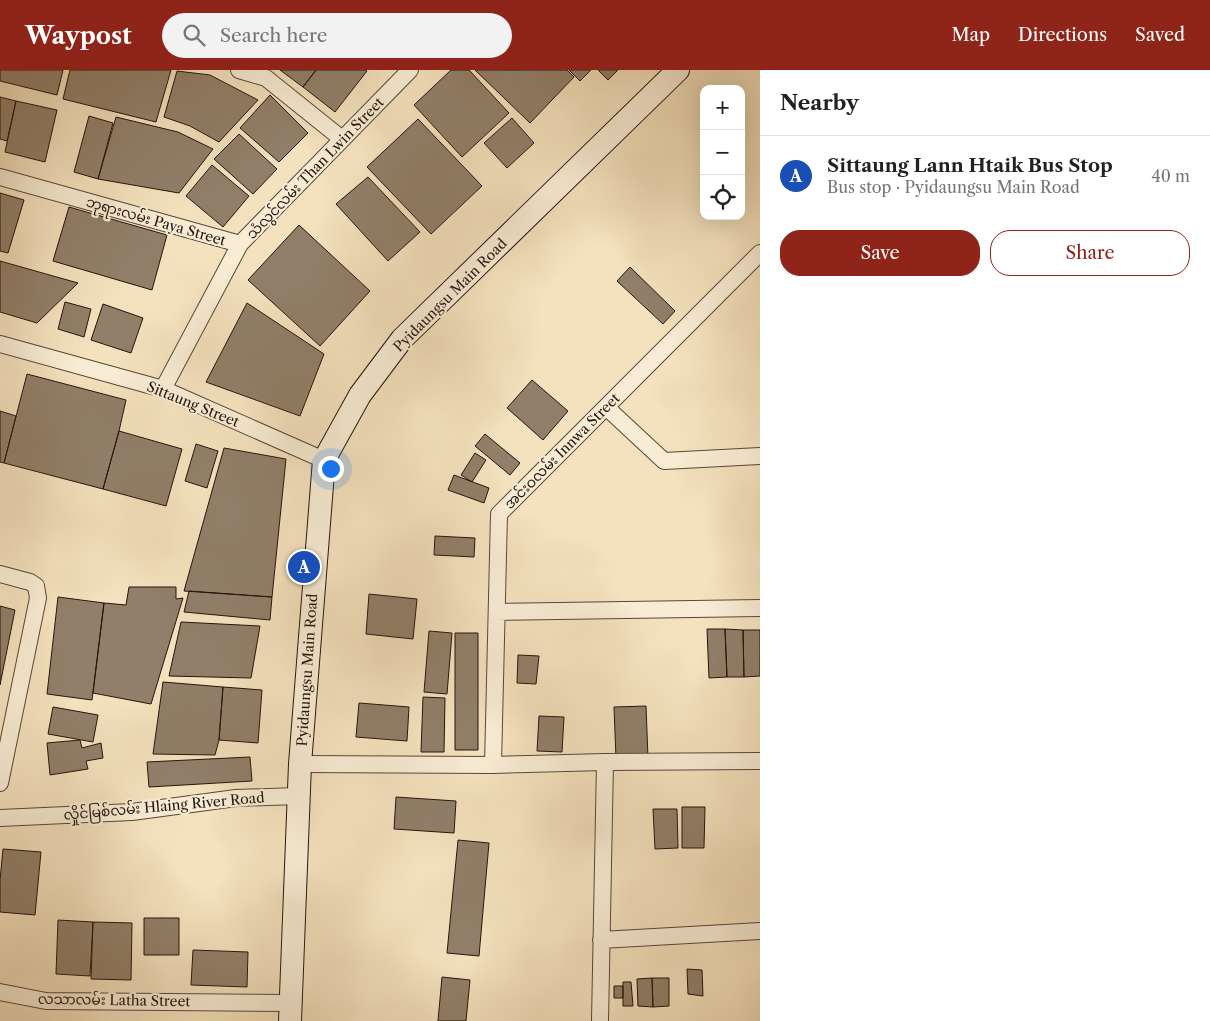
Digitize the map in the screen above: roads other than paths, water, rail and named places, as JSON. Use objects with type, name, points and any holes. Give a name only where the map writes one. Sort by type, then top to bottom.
[{"type":"main road","name":"Pyidaungsu Main Road","points":[[289,1012],[300,764],[324,460],[360,395],[402,339],[678,70]]},
{"type":"street","points":[[240,70],[266,78],[342,139]]},
{"type":"street","name":"သံလွင်လမ်း Than Lwin Street","points":[[240,244],[410,70]]},
{"type":"street","name":"ဘုရားလမ်း Paya Street","points":[[0,177],[240,244],[163,389]]},
{"type":"street","name":"အင်းဝလမ်း Innwa Street","points":[[493,766],[499,514],[760,253]]},
{"type":"street","name":"Sittaung Street","points":[[0,344],[163,389],[324,460]]},
{"type":"street","points":[[606,408],[664,462],[760,456]]},
{"type":"street","points":[[0,574],[30,582],[36,586],[38,598],[0,782]]},
{"type":"street","points":[[497,612],[760,608]]},
{"type":"street","points":[[300,764],[493,766],[605,762],[760,761]]},
{"type":"street","points":[[600,1021],[605,762]]},
{"type":"street","name":"လှိုင်မြစ်လမ်း Hlaing River Road","points":[[0,818],[132,812],[236,798],[298,796]]},
{"type":"street","points":[[602,940],[760,931]]},
{"type":"street","name":"လသာလမ်း Latha Street","points":[[0,992],[46,1001],[289,1012]]},
{"type":"place","name":"Sittaung Lann Htaik Bus Stop","points":[[304,567]]}]
